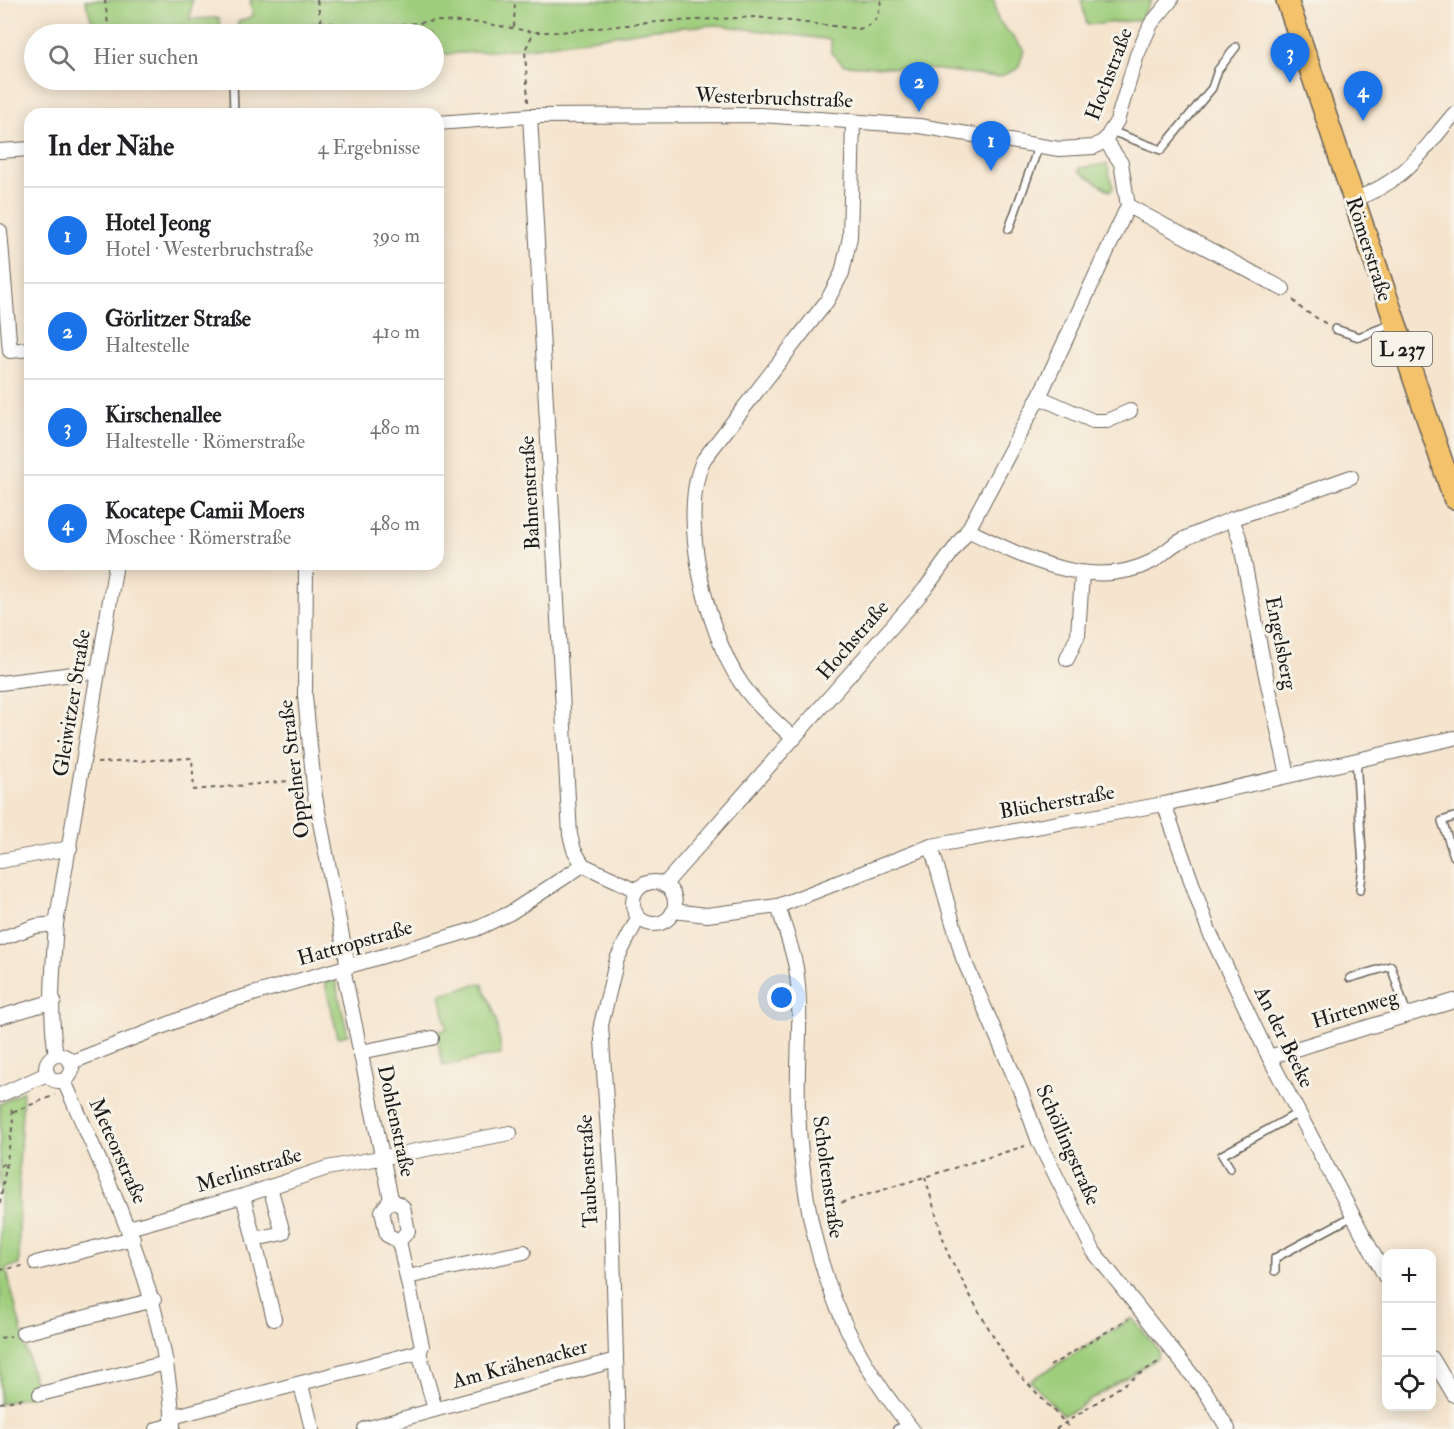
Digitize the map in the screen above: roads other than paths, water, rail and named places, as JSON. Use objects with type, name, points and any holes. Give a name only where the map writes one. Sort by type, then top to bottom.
[{"type":"main road","name":"Römerstraße","points":[[1287,0],[1352,200],[1454,498]]},
{"type":"street","name":"Hochstraße","points":[[664,885],[926,589],[968,530],[1039,397],[1128,206],[1121,163],[1108,135],[1117,121],[1137,55],[1151,24],[1171,0]]},
{"type":"street","points":[[1352,200],[1380,190],[1403,175],[1454,114]]},
{"type":"street","name":"Westerbruchstraße","points":[[444,123],[529,116],[761,115],[919,126],[1077,149],[1094,147],[1108,135]]},
{"type":"street","name":"Bahnenstraße","points":[[529,116],[570,835],[574,850],[583,865]]},
{"type":"street","points":[[794,739],[758,706],[739,681],[717,637],[696,547],[692,498],[696,475],[704,459],[827,301],[842,273],[850,237],[853,122]]},
{"type":"street","points":[[0,151],[24,150]]},
{"type":"street","points":[[1128,206],[1283,289]]},
{"type":"street","points":[[0,231],[5,351],[24,350]]},
{"type":"street","points":[[1039,397],[1093,421],[1107,421],[1130,411]]},
{"type":"street","points":[[968,530],[1022,557],[1082,574],[1125,571],[1151,561],[1178,542],[1232,519],[1351,477]]},
{"type":"street","name":"Engelsberg","points":[[1232,519],[1240,540],[1263,662],[1288,775]]},
{"type":"street","name":"Gleiwitzer Straße","points":[[56,1054],[53,1038],[56,924],[115,570]]},
{"type":"street","name":"Oppelner Straße","points":[[306,570],[305,696],[313,778],[346,968]]},
{"type":"street","points":[[1067,659],[1078,635],[1082,574]]},
{"type":"street","points":[[0,683],[98,671]]},
{"type":"street","name":"Blücherstraße","points":[[674,911],[707,915],[778,906],[931,846],[1164,804],[1454,738]]},
{"type":"street","name":"An der Beeke","points":[[1164,804],[1209,931],[1269,1057],[1382,1270]]},
{"type":"street","name":"Schöllingstraße","points":[[931,846],[963,958],[1040,1142],[1094,1252],[1208,1394],[1228,1429]]},
{"type":"street","points":[[0,861],[70,848]]},
{"type":"street","points":[[583,865],[637,890]]},
{"type":"street","name":"Hattropstraße","points":[[72,1062],[222,1003],[476,929],[510,914],[583,865]]},
{"type":"street","points":[[652,882],[664,885],[671,892],[675,901],[674,911],[667,920],[658,924],[647,924],[638,918],[633,908],[637,890],[652,882]]},
{"type":"street","name":"Scholtenstraße","points":[[778,906],[795,967],[799,1003],[798,1106],[808,1213],[819,1261],[833,1303],[856,1349],[906,1428]]},
{"type":"street","name":"Taubenstraße","points":[[618,1429],[611,1178],[601,1025],[617,959],[638,918]]},
{"type":"street","points":[[0,939],[36,926],[56,924]]},
{"type":"street","name":"Dohlenstraße","points":[[346,968],[360,1052],[390,1199],[382,1211],[387,1235],[399,1241]]},
{"type":"street","points":[[0,1017],[54,1001]]},
{"type":"street","name":"Hirtenweg","points":[[1269,1057],[1454,1001]]},
{"type":"street","name":"Dohlenstraße","points":[[360,1052],[432,1038]]},
{"type":"street","points":[[56,1054],[66,1056],[72,1062],[73,1071],[66,1085],[47,1074],[47,1062],[56,1054]]},
{"type":"street","points":[[2,1094],[47,1074]]},
{"type":"street","name":"Meteorstraße","points":[[66,1085],[131,1233],[154,1300],[166,1362],[173,1424]]},
{"type":"street","name":"Merlinstraße","points":[[131,1233],[327,1168],[510,1133]]},
{"type":"street","points":[[255,1239],[283,1233],[270,1187]]},
{"type":"street","points":[[243,1196],[274,1319]]},
{"type":"street","name":"Dohlenstraße","points":[[390,1199],[403,1207],[408,1231],[399,1241]]},
{"type":"street","name":"Meteorstraße","points":[[36,1263],[131,1233]]},
{"type":"street","name":"Dohlenstraße","points":[[399,1241],[422,1346],[419,1352]]},
{"type":"street","points":[[407,1277],[524,1252]]},
{"type":"street","points":[[23,1333],[154,1300]]},
{"type":"street","points":[[157,1429],[419,1352]]},
{"type":"street","name":"Am Krähenacker","points":[[419,1352],[435,1410]]},
{"type":"street","name":"Am Krähenacker","points":[[365,1429],[616,1360]]},
{"type":"street","points":[[40,1394],[166,1362]]},
{"type":"street","points":[[1436,1366],[1454,1395]]},
{"type":"street","points":[[301,1385],[312,1429]]},
{"type":"lane","points":[[1108,135],[1161,150],[1212,88],[1218,70],[1236,47]]},
{"type":"lane","points":[[233,90],[234,108]]},
{"type":"lane","points":[[1009,229],[1039,145]]},
{"type":"lane","points":[[1335,328],[1359,337],[1394,324]]},
{"type":"lane","points":[[1356,759],[1363,867],[1360,890]]},
{"type":"lane","points":[[1454,817],[1442,821],[1454,856]]},
{"type":"lane","points":[[1350,978],[1391,966],[1407,1015]]},
{"type":"lane","points":[[1230,1168],[1222,1155],[1298,1113]]},
{"type":"lane","points":[[1275,1271],[1275,1258],[1353,1216]]},
{"type":"place","name":"Kirschenallee","points":[[1290,83]]},
{"type":"place","name":"Görlitzer Straße","points":[[919,112]]},
{"type":"place","name":"Kocatepe Camii Moers","points":[[1363,121]]},
{"type":"place","name":"Hotel Jeong","points":[[991,171]]}]
